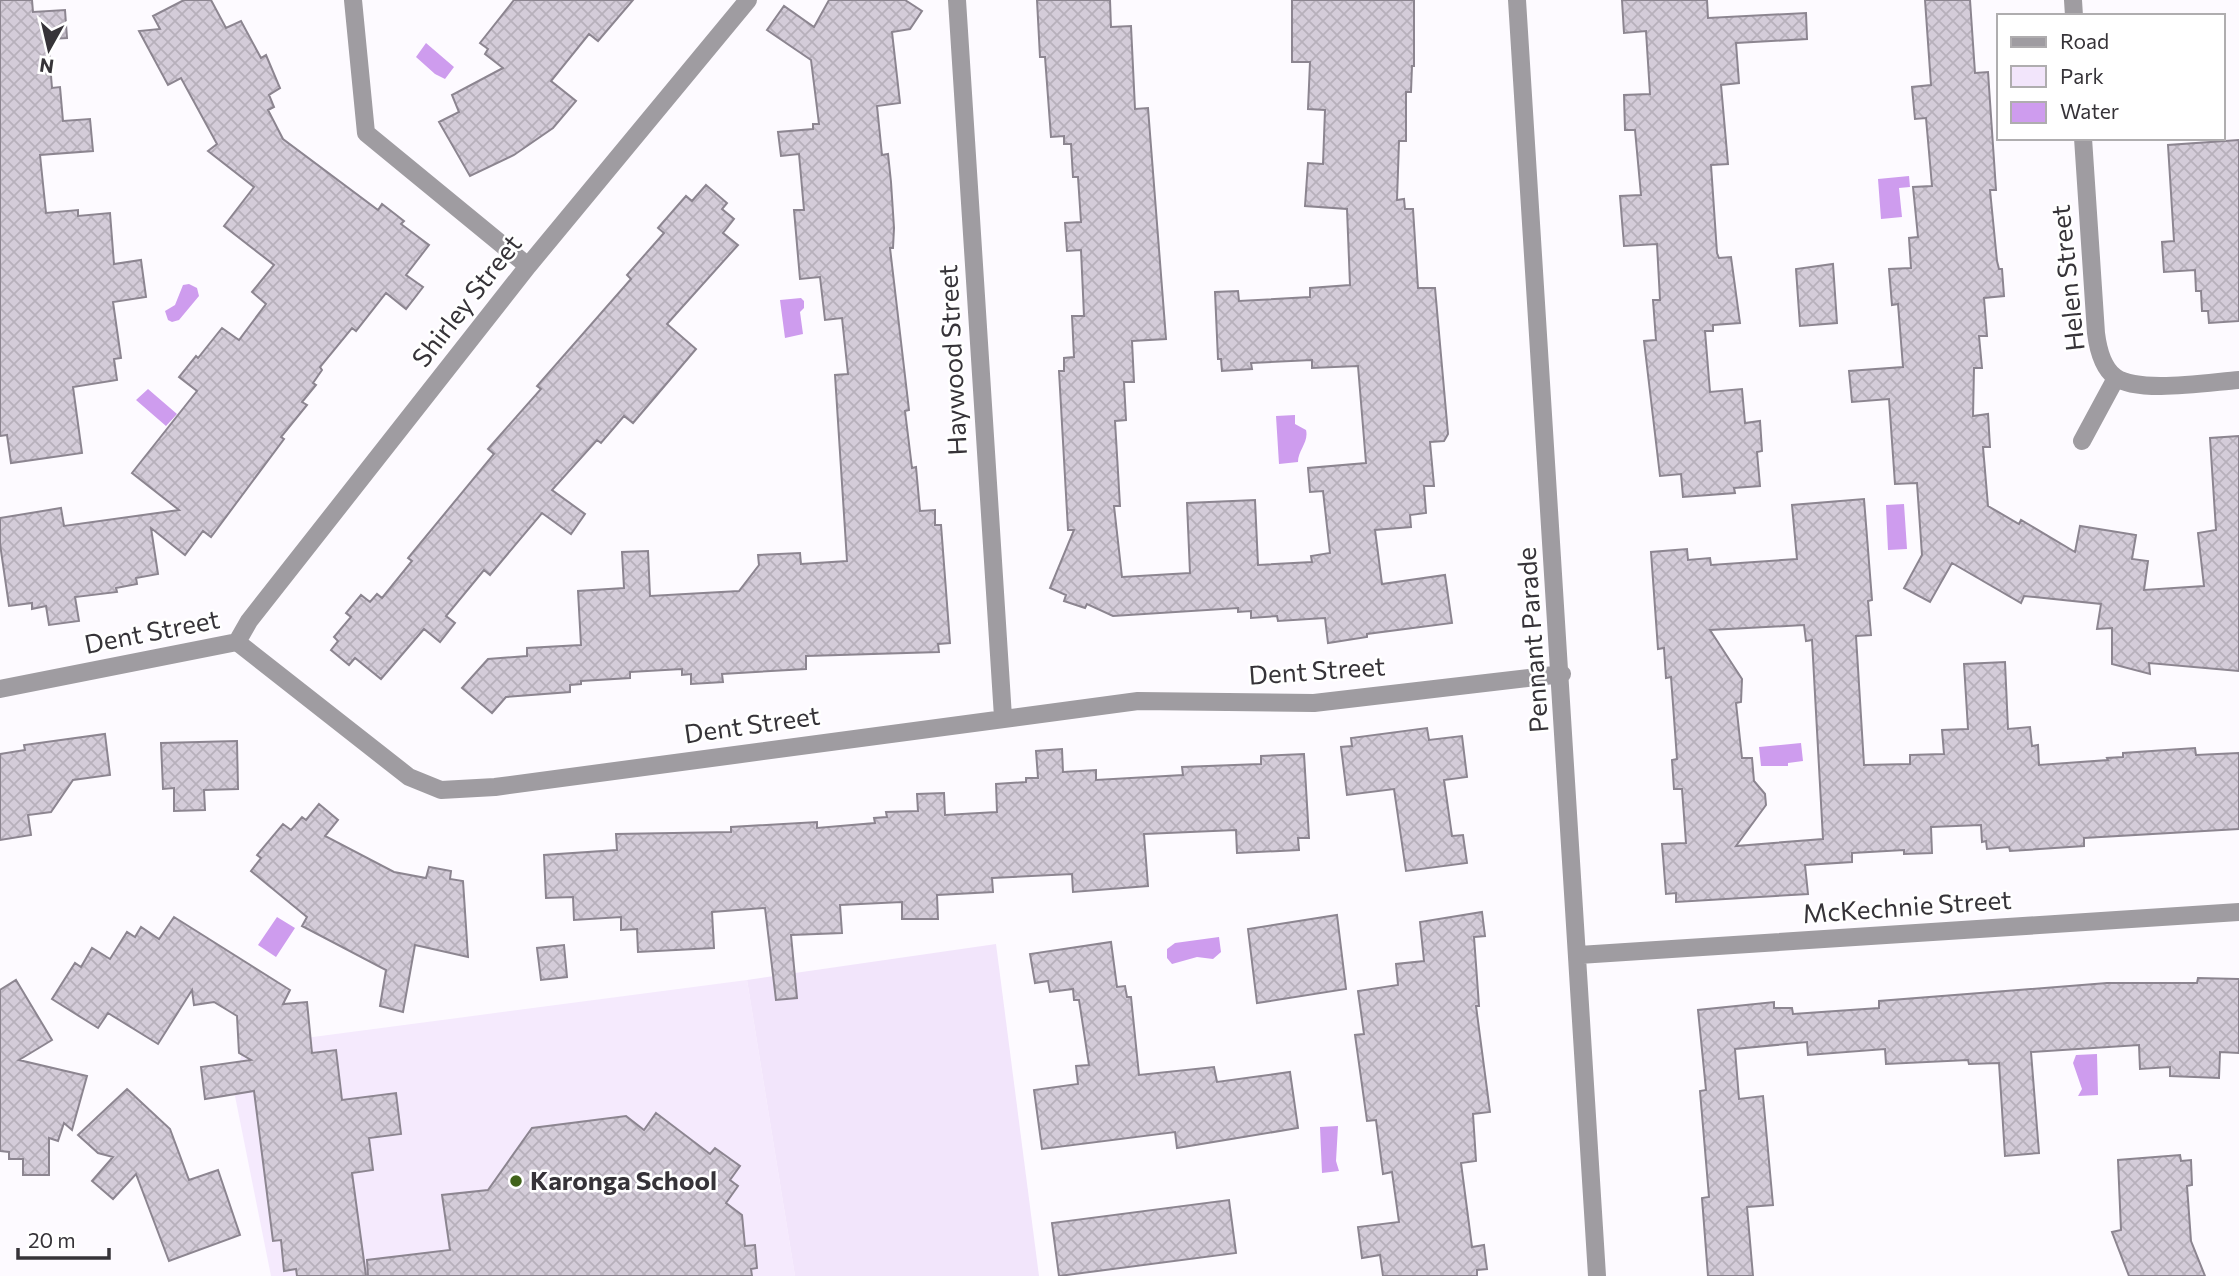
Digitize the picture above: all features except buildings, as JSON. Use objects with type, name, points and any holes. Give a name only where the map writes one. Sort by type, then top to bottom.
[{"type":"street","points":[[354,0],[366,133],[528,266]]},
{"type":"street","name":"Shirley Street","points":[[237,642],[249,621],[528,266],[748,0]]},
{"type":"street","name":"Haywood Street","points":[[957,0],[1003,717]]},
{"type":"street","name":"Pennant Parade","points":[[1517,0],[1562,674],[1597,1276]]},
{"type":"street","name":"Helen Street","points":[[2082,140],[2098,345],[2107,368],[2116,378],[2082,441]]},
{"type":"street","points":[[2116,378],[2130,384],[2146,385],[2239,380]]},
{"type":"street","name":"Dent Street","points":[[0,689],[237,642],[409,777],[441,789],[495,787],[1138,701],[1314,703],[1562,674]]},
{"type":"street","name":"McKechnie Street","points":[[1579,955],[2239,912]]},
{"type":"shaded area","name":"Karonga School","points":[[747,980],[795,1276],[271,1276],[233,1086],[244,1046]]},
{"type":"green space","points":[[996,944],[1039,1276],[795,1276],[747,980]]},
{"type":"water","points":[[426,43],[454,67],[445,79],[416,57]]},
{"type":"water","points":[[1909,176],[1910,187],[1899,188],[1902,217],[1881,219],[1878,179]]},
{"type":"water","points":[[189,284],[197,288],[199,296],[179,320],[168,320],[165,311],[175,305],[183,285]]},
{"type":"water","points":[[801,298],[804,301],[804,308],[800,312],[803,334],[785,338],[780,300]]},
{"type":"water","points":[[148,389],[177,414],[166,426],[136,400]]},
{"type":"water","points":[[1295,415],[1295,424],[1306,430],[1305,442],[1298,462],[1279,464],[1276,416]]},
{"type":"water","points":[[1904,504],[1907,549],[1888,550],[1886,505]]},
{"type":"water","points":[[1801,743],[1803,761],[1788,763],[1788,766],[1761,766],[1759,747]]},
{"type":"water","points":[[277,917],[295,928],[276,957],[258,945]]},
{"type":"water","points":[[1219,937],[1221,952],[1213,959],[1197,957],[1172,964],[1167,958],[1167,949],[1175,943]]},
{"type":"water","points":[[2097,1054],[2098,1095],[2078,1096],[2082,1089],[2073,1063],[2076,1055]]},
{"type":"water","points":[[1338,1126],[1336,1161],[1339,1171],[1322,1173],[1320,1127]]},
{"type":"place","name":"Karonga School","points":[[516,1181]]}]
